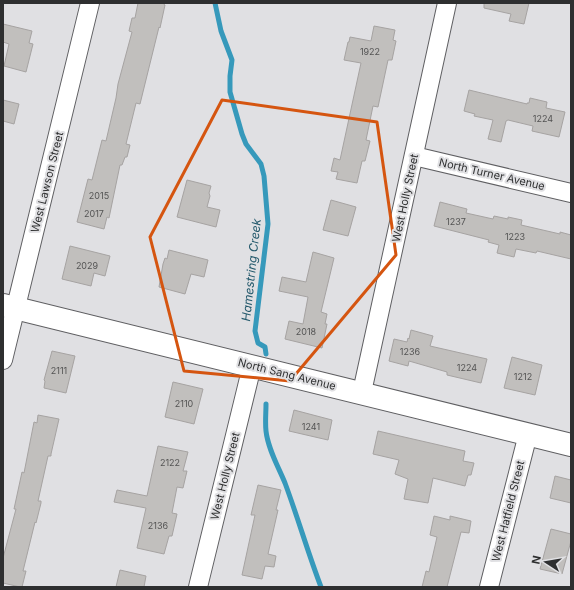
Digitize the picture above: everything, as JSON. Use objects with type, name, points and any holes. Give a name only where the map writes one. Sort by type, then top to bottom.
[{"type":"street","name":"West Lawson Street","points":[[3,360],[9,306],[90,3]]},
{"type":"street","name":"West Holly Street","points":[[362,392],[447,3]]},
{"type":"street","name":"North Turner Avenue","points":[[414,156],[571,193]]},
{"type":"street","name":"North Sang Avenue","points":[[9,306],[362,392],[571,445]]},
{"type":"street","name":"West Holly Street","points":[[198,587],[252,366]]},
{"type":"street","name":"West Hatfield Street","points":[[489,587],[528,434]]},
{"type":"highlighted area","points":[[222,100],[377,122],[396,255],[290,381],[184,371],[150,237]]},
{"type":"building","points":[[138,3],[165,3],[165,5],[140,104],[136,103],[126,144],[130,145],[127,157],[125,157],[122,165],[120,165],[109,218],[107,217],[104,229],[77,222],[88,179],[92,180],[102,140],[106,141],[118,84],[132,32],[129,31],[132,18],[135,18]]},
{"type":"building","points":[[484,3],[529,3],[524,24],[509,21],[511,14],[484,8]]},
{"type":"building","points":[[3,24],[32,31],[29,43],[33,44],[26,72],[4,66],[9,44],[3,42]]},
{"type":"building","points":[[374,26],[395,30],[393,40],[396,41],[392,60],[388,60],[378,107],[373,106],[366,140],[370,141],[365,161],[362,161],[357,183],[336,179],[338,172],[331,171],[334,158],[340,160],[361,63],[344,60],[348,42],[350,37],[371,41]]},
{"type":"building","points":[[469,90],[527,104],[529,103],[530,98],[547,102],[546,108],[565,112],[559,137],[532,131],[533,126],[508,120],[506,121],[501,142],[488,139],[493,120],[474,116],[475,114],[464,111]]},
{"type":"building","points":[[3,100],[19,104],[14,124],[3,121]]},
{"type":"building","points":[[187,180],[211,186],[207,207],[220,210],[216,227],[177,217]]},
{"type":"building","points":[[331,200],[356,207],[348,236],[323,230]]},
{"type":"building","points":[[440,202],[467,209],[466,213],[493,219],[494,216],[508,219],[508,217],[522,220],[521,225],[571,235],[571,259],[537,251],[536,253],[516,249],[514,257],[497,253],[499,245],[488,242],[489,240],[434,226]]},
{"type":"building","points":[[70,246],[110,256],[105,276],[94,273],[91,286],[62,279]]},
{"type":"building","points":[[169,250],[208,260],[204,277],[191,274],[185,294],[159,287],[163,264],[165,258],[167,259]]},
{"type":"building","points":[[313,252],[334,258],[321,312],[327,314],[325,324],[327,324],[322,348],[285,339],[289,321],[303,324],[308,297],[279,291],[282,277],[306,282]]},
{"type":"building","points":[[411,330],[433,336],[430,346],[487,359],[481,383],[447,375],[447,372],[409,361],[408,366],[389,361],[394,339],[407,342]]},
{"type":"building","points":[[52,351],[75,356],[66,393],[44,388],[44,380]]},
{"type":"building","points":[[512,357],[542,365],[535,395],[504,388]]},
{"type":"building","points":[[173,382],[203,389],[194,424],[165,417]]},
{"type":"building","points":[[294,410],[332,420],[328,440],[289,431]]},
{"type":"building","points":[[38,415],[59,419],[51,456],[48,456],[38,501],[41,501],[41,503],[23,571],[26,571],[22,587],[20,587],[3,583],[3,558],[16,509],[14,509],[22,472],[24,473],[34,422],[37,423]]},
{"type":"building","points":[[378,431],[465,451],[463,461],[474,463],[471,475],[468,475],[465,486],[433,478],[428,503],[404,499],[408,479],[395,474],[399,460],[373,454]]},
{"type":"building","points":[[158,446],[188,452],[183,471],[187,471],[183,488],[177,487],[172,513],[177,514],[172,536],[169,536],[164,554],[137,548],[146,508],[114,502],[117,490],[147,496]]},
{"type":"building","points":[[555,476],[571,480],[571,503],[550,498]]},
{"type":"building","points":[[258,485],[281,490],[268,554],[276,556],[274,567],[265,566],[262,579],[242,575],[255,515],[251,515]]},
{"type":"building","points":[[434,516],[450,520],[450,516],[471,521],[469,533],[461,532],[447,587],[422,587],[426,571],[429,572],[437,537],[430,535]]},
{"type":"building","points":[[551,529],[571,534],[571,541],[562,574],[540,569]]},
{"type":"building","points":[[120,570],[146,576],[144,587],[116,587]]},
{"type":"waterway","name":"Hamestring Creek","points":[[215,3],[221,31],[232,60],[230,92],[246,144],[261,164],[264,176],[268,224],[255,331],[258,343],[265,347],[266,354]]},
{"type":"waterway","name":"Hamestring Creek","points":[[266,404],[267,438],[285,483],[321,587]]}]
